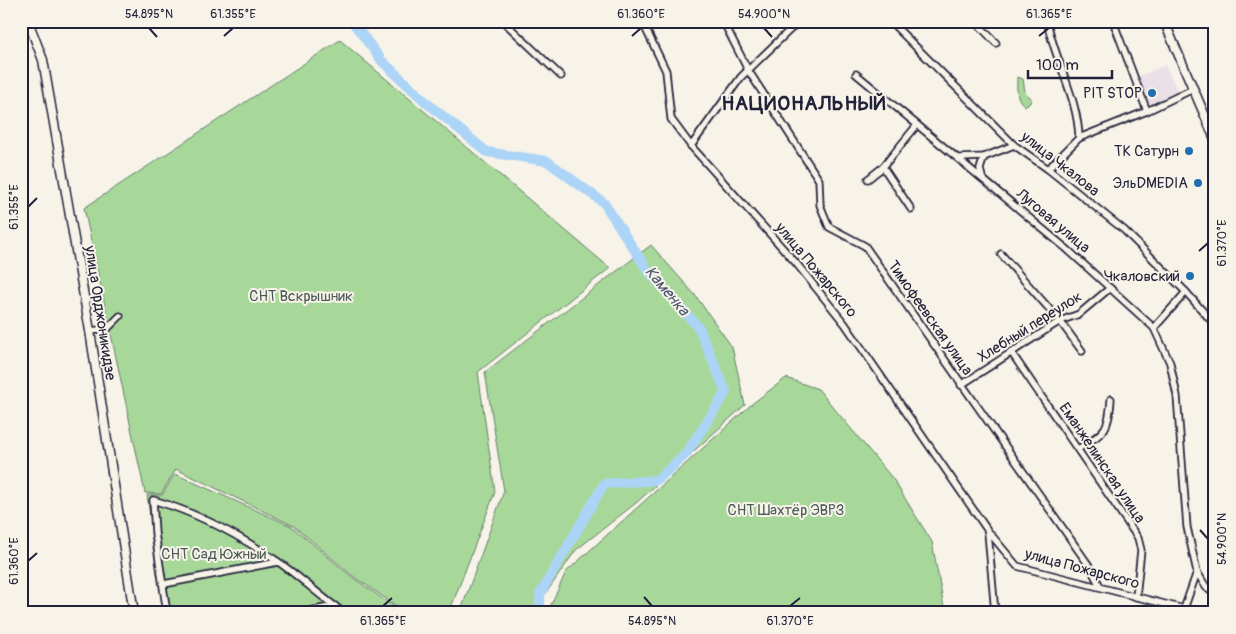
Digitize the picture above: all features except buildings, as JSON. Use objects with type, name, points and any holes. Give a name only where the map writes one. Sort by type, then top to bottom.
[{"type":"main road","name":"улица Орджоникидзе","points":[[28,21],[43,60],[90,331],[134,613]]},
{"type":"main road","points":[[1164,21],[1192,90],[1215,139]]},
{"type":"street","points":[[502,21],[561,76]]},
{"type":"street","name":"улица Пожарского","points":[[642,21],[666,70],[671,119],[691,146],[796,264],[846,324],[988,531],[1017,566],[1100,586],[1180,610]]},
{"type":"street","name":"Тимофеевская улица","points":[[723,21],[748,70],[819,180],[820,205],[830,227],[865,246],[1090,567],[1100,586]]},
{"type":"street","points":[[691,146],[748,70],[799,21]]},
{"type":"street","name":"улица Чкалова","points":[[890,21],[1014,145],[1048,169],[1124,230],[1186,292],[1215,325]]},
{"type":"street","points":[[975,21],[996,43]]},
{"type":"street","points":[[1048,21],[1051,40],[1078,118],[1079,138]]},
{"type":"street","points":[[1113,21],[1147,111]]},
{"type":"street","name":"Луговая улица","points":[[856,74],[960,158],[1154,328],[1170,363],[1177,396],[1187,527],[1197,572],[1215,596]]},
{"type":"street","points":[[1048,169],[1079,138],[1147,111],[1192,90]]},
{"type":"street","points":[[868,179],[883,167],[917,125]]},
{"type":"street","points":[[960,158],[984,157],[1014,145]]},
{"type":"street","points":[[982,178],[980,169],[984,157]]},
{"type":"street","points":[[883,167],[911,209]]},
{"type":"street","points":[[1001,254],[1060,321],[1082,351]]},
{"type":"street","name":"Хлебный переулок","points":[[961,385],[1060,321],[1078,314],[1110,288]]},
{"type":"street","points":[[1154,328],[1186,292]]},
{"type":"street","points":[[90,331],[107,329],[120,316]]},
{"type":"street","name":"Еманжелинская улица","points":[[1011,352],[1138,538],[1142,550],[1136,597]]},
{"type":"street","points":[[1078,449],[1101,433],[1110,422],[1111,399]]},
{"type":"street","points":[[167,613],[155,533],[153,500],[183,510],[250,544],[278,562],[344,613]]},
{"type":"street","name":"улица Пожарского","points":[[988,531],[996,613]]},
{"type":"street","points":[[164,584],[278,562]]},
{"type":"street","points":[[1197,572],[1180,610],[1200,613]]},
{"type":"street","points":[[299,613],[335,606]]},
{"type":"shaded area","points":[[1165,65],[1178,91],[1150,104],[1145,102],[1137,77]]},
{"type":"green space","name":"СНТ Вскрышник","points":[[340,40],[610,268],[478,372],[495,492],[449,613],[407,613],[353,576],[294,526],[176,469],[161,494],[145,493],[84,208]]},
{"type":"green space","points":[[1017,77],[1023,79],[1025,92],[1031,98],[1030,103],[1025,106],[1018,96]]},
{"type":"green space","points":[[651,245],[695,295],[732,347],[745,405],[636,503],[576,550],[532,613],[460,613],[504,491],[485,372]]},
{"type":"green space","name":"СНТ Шахтёр ЭВРЗ","points":[[786,378],[818,389],[893,479],[932,542],[945,613],[545,613],[550,607],[566,572],[753,403]]},
{"type":"green space","name":"СНТ Сад Южный","points":[[175,474],[291,526],[352,577],[403,613],[164,613],[147,495],[162,495]]},
{"type":"waterway","name":"Каменка","points":[[352,21],[382,61],[427,103],[487,152],[547,161],[604,203],[648,271],[699,328],[726,392],[686,454],[657,480],[604,484],[540,594],[540,613]]},
{"type":"place","name":"PIT STOP","points":[[1152,93]]},
{"type":"place","name":"ТК Сатурн","points":[[1189,151]]},
{"type":"place","name":"ЭльDMEDIA","points":[[1198,183]]},
{"type":"place","name":"Чкаловский","points":[[1190,276]]},
{"type":"district","name":"НАЦИОНАЛЬНЫЙ","points":[[804,103]]}]
